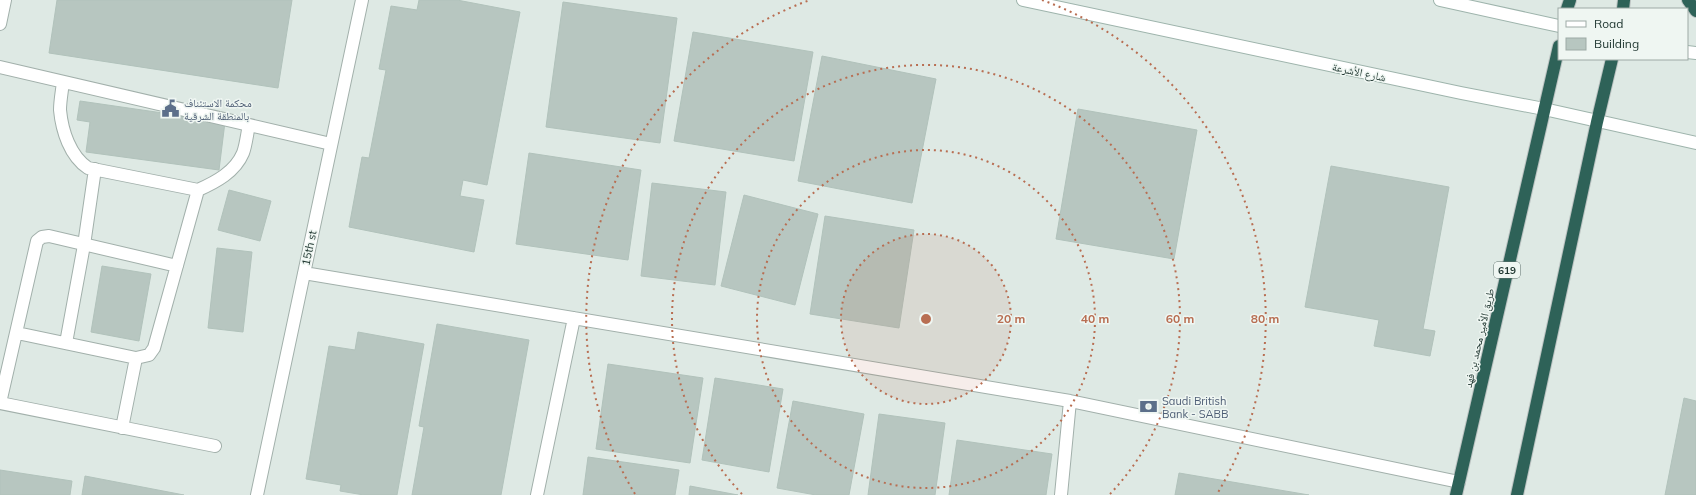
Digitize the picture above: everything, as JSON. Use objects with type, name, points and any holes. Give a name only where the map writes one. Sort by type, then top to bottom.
[{"type":"highway","points":[[1688,0],[1696,11]]},
{"type":"highway","name":"طريق الأمير محمد بن فهد","points":[[1456,495],[1558,50]]},
{"type":"highway","points":[[1517,495],[1597,122],[1612,60]]},
{"type":"street","points":[[0,24],[5,0]]},
{"type":"street","name":"15th st","points":[[257,495],[362,0]]},
{"type":"street","name":"شارع الأشرعة","points":[[1023,0],[1453,92],[1544,109],[1696,143]]},
{"type":"street","points":[[1440,0],[1558,26]]},
{"type":"street","points":[[0,67],[331,144]]},
{"type":"street","points":[[63,82],[60,109],[64,129],[70,147],[80,163],[95,170],[198,190],[230,172],[243,153],[249,125]]},
{"type":"street","points":[[66,343],[84,244],[95,170]]},
{"type":"street","points":[[17,333],[136,358],[149,355],[154,348],[198,190]]},
{"type":"street","points":[[177,266],[49,236],[42,237],[37,241],[0,403],[215,446]]},
{"type":"street","points":[[304,273],[1070,401],[1459,482]]},
{"type":"street","points":[[538,495],[574,318]]},
{"type":"street","points":[[122,428],[136,358]]},
{"type":"street","points":[[1061,495],[1070,401]]},
{"type":"building","points":[[57,0],[292,0],[278,88],[49,53]]},
{"type":"building","points":[[419,0],[457,0],[520,12],[487,185],[463,180],[460,196],[484,200],[474,252],[349,227],[362,157],[369,158],[386,70],[379,69],[391,6],[417,10]]},
{"type":"building","points":[[563,2],[677,18],[660,143],[546,127]]},
{"type":"building","points":[[693,32],[813,52],[794,161],[674,141]]},
{"type":"building","points":[[822,56],[936,79],[912,203],[798,181]]},
{"type":"building","points":[[80,101],[225,122],[219,170],[86,152],[90,122],[77,120]]},
{"type":"building","points":[[1078,109],[1197,130],[1174,259],[1056,239]]},
{"type":"building","points":[[529,153],[641,170],[628,260],[516,244]]},
{"type":"building","points":[[1331,166],[1449,187],[1423,329],[1435,331],[1430,356],[1374,346],[1379,320],[1305,307]]},
{"type":"building","points":[[652,183],[726,192],[715,285],[641,276]]},
{"type":"building","points":[[229,190],[271,201],[260,241],[218,230]]},
{"type":"building","points":[[744,195],[818,214],[795,305],[721,286]]},
{"type":"building","points":[[825,216],[914,230],[899,328],[810,314]]},
{"type":"building","points":[[217,248],[252,252],[243,332],[208,328]]},
{"type":"building","points":[[102,266],[151,274],[139,341],[91,332]]},
{"type":"building","points":[[437,324],[529,340],[501,495],[412,495],[424,427],[419,426]]},
{"type":"building","points":[[358,332],[424,344],[397,495],[364,495],[340,491],[341,485],[306,479],[329,346],[355,350]]},
{"type":"building","points":[[608,364],[703,378],[690,463],[596,449]]},
{"type":"building","points":[[715,378],[783,389],[769,472],[702,460]]},
{"type":"building","points":[[1684,398],[1696,401],[1696,495],[1665,495]]},
{"type":"building","points":[[793,401],[864,414],[849,495],[816,495],[777,488]]},
{"type":"building","points":[[879,414],[945,423],[935,495],[868,495]]},
{"type":"building","points":[[957,440],[1052,454],[1046,495],[949,495]]},
{"type":"building","points":[[588,457],[679,470],[675,495],[583,495]]},
{"type":"building","points":[[0,470],[72,481],[70,495],[0,495]]},
{"type":"building","points":[[1179,473],[1309,495],[1175,495]]},
{"type":"building","points":[[85,476],[184,495],[82,495]]},
{"type":"building","points":[[690,486],[738,495],[689,495]]},
{"type":"place","name":"محكمة الاستئناف بالمنطقة الشرقية","points":[[171,109]]},
{"type":"place","name":"Saudi British Bank - SABB","points":[[1149,407]]}]
